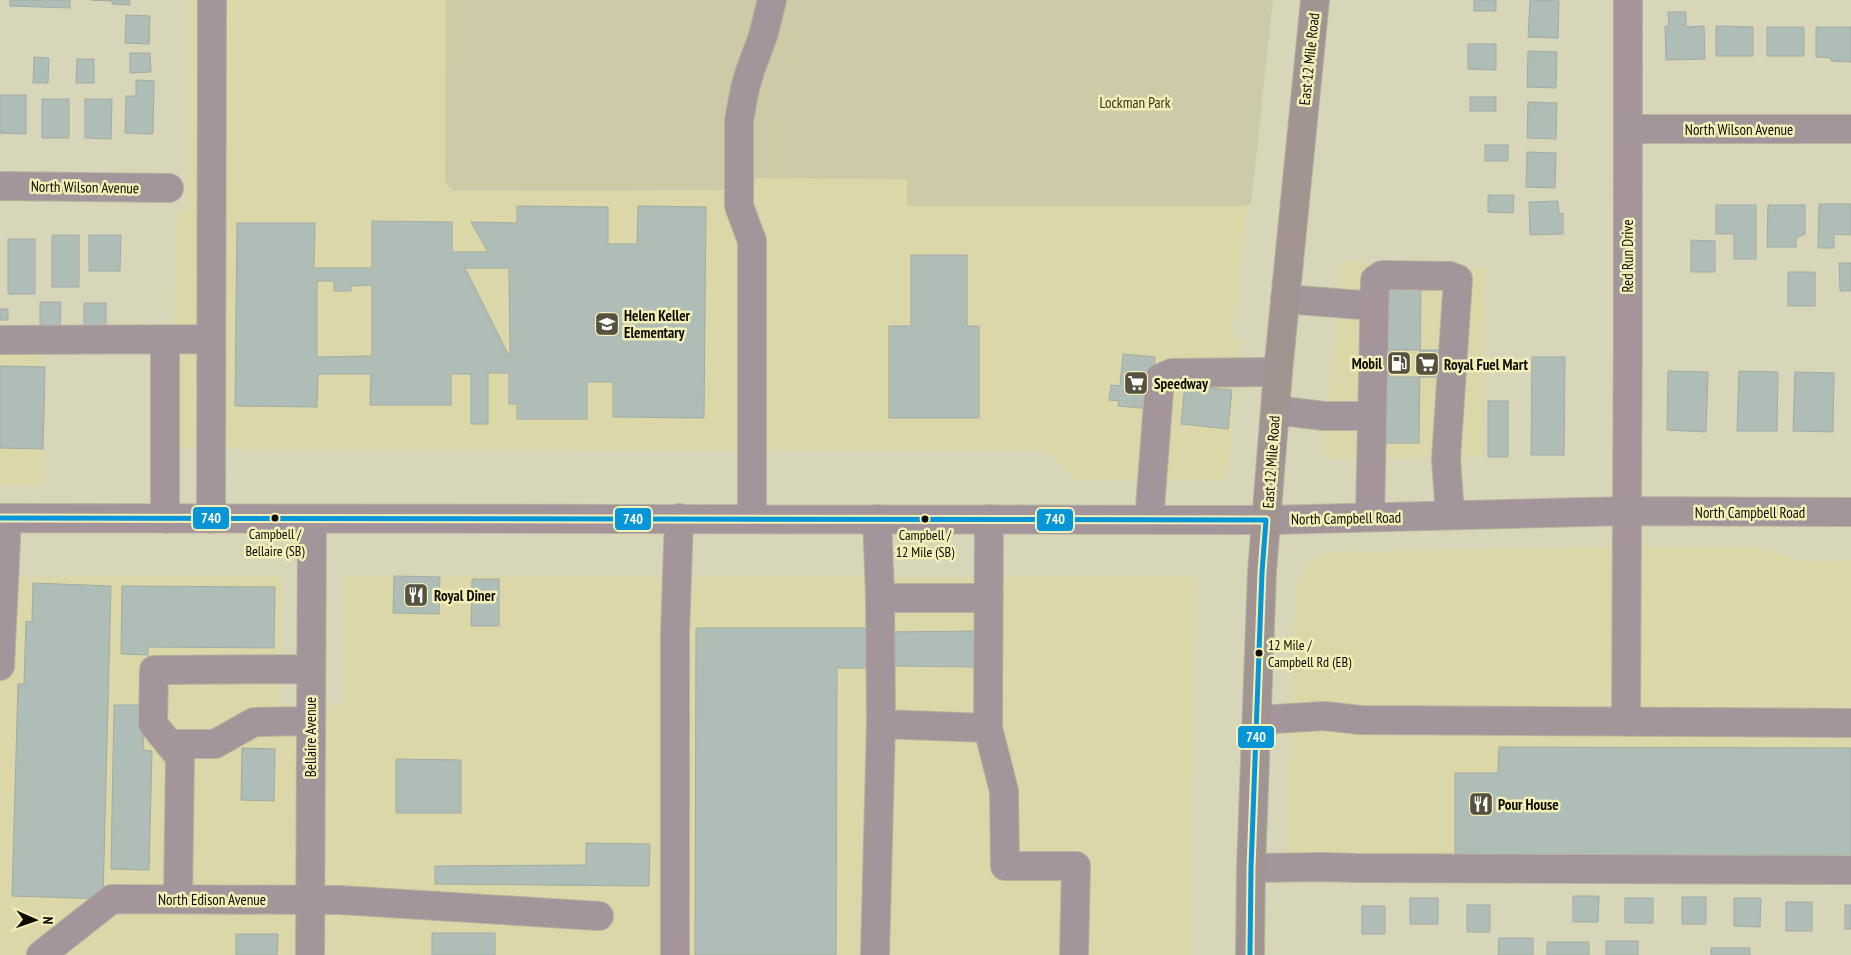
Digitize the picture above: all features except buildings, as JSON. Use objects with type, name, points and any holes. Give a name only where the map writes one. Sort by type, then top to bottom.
[{"type":"main road","name":"East 12 Mile Road","points":[[1250,955],[1251,868],[1262,572],[1278,372],[1315,0]]},
{"type":"street","points":[[211,519],[212,0]]},
{"type":"street","points":[[752,519],[752,241],[739,206],[740,121],[745,88],[764,36],[772,0]]},
{"type":"street","name":"Red Run Drive","points":[[1626,722],[1628,0]]},
{"type":"street","name":"North Wilson Avenue","points":[[1628,129],[1851,129]]},
{"type":"street","name":"North Wilson Avenue","points":[[0,186],[169,188]]},
{"type":"street","points":[[1370,517],[1375,280],[1382,275],[1450,276],[1458,279],[1446,459],[1450,516]]},
{"type":"street","points":[[1285,299],[1374,306]]},
{"type":"street","points":[[0,340],[211,339]]},
{"type":"street","points":[[165,340],[165,519]]},
{"type":"street","points":[[1149,520],[1160,378],[1172,372],[1278,372]]},
{"type":"street","points":[[1275,410],[1324,416],[1372,416]]},
{"type":"street","name":"North Campbell Road","points":[[4,518],[1266,520],[1628,511],[1851,512]]},
{"type":"street","points":[[0,666],[4,518]]},
{"type":"street","points":[[675,955],[675,634],[679,518]]},
{"type":"street","name":"Bellaire Avenue","points":[[310,955],[312,519]]},
{"type":"street","points":[[875,955],[880,724],[880,595],[877,519]]},
{"type":"street","points":[[989,519],[988,728],[1004,791],[1005,866],[1076,866],[1074,955]]},
{"type":"street","points":[[880,595],[893,598],[989,598]]},
{"type":"street","points":[[178,899],[180,758],[153,724],[154,670],[310,669]]},
{"type":"street","points":[[1257,720],[1324,716],[1361,720],[1851,723]]},
{"type":"street","points":[[169,744],[215,744],[254,722],[310,721]]},
{"type":"street","points":[[880,724],[988,728]]},
{"type":"street","points":[[1251,868],[1322,866],[1357,868],[1851,870]]},
{"type":"street","name":"North Edison Avenue","points":[[41,955],[112,899],[311,900],[599,916]]},
{"type":"shaded area","points":[[189,0],[446,0],[445,181],[453,191],[726,190],[748,178],[907,179],[908,206],[1247,206],[1232,340],[1241,340],[1227,479],[1077,480],[1044,451],[179,449],[175,329],[177,212],[186,212]]},
{"type":"shaded area","points":[[1341,261],[1485,268],[1482,457],[1323,459]]},
{"type":"shaded area","points":[[0,326],[41,326],[43,486],[0,486]]},
{"type":"shaded area","points":[[1588,547],[1755,547],[1806,562],[1851,561],[1851,882],[1285,881],[1295,585],[1305,567],[1320,555],[1344,552]]},
{"type":"shaded area","points":[[281,576],[280,706],[344,705],[342,576],[1195,577],[1191,955],[0,955],[0,577]]},
{"type":"green space","name":"Lockman Park","points":[[446,0],[1273,0],[1251,204],[1247,206],[907,206],[907,179],[749,178],[726,190],[453,191],[445,182]]},
{"type":"transit line","name":"740","points":[[0,518],[1266,520]]},
{"type":"transit line","name":"740","points":[[1250,955],[1251,868],[1262,572],[1266,520]]},
{"type":"place","name":"Helen Keller Elementary","points":[[607,324]]},
{"type":"place","name":"Mobil","points":[[1399,363]]},
{"type":"place","name":"Royal Fuel Mart","points":[[1427,364]]},
{"type":"place","name":"Speedway","points":[[1136,383]]},
{"type":"place","name":"Campbell / Bellaire (SB)","points":[[275,518]]},
{"type":"place","name":"Campbell / 12 Mile (SB)","points":[[925,519]]},
{"type":"place","name":"Royal Diner","points":[[416,595]]},
{"type":"place","name":"12 Mile / Campbell Rd (EB)","points":[[1259,653]]},
{"type":"place","name":"Pour House","points":[[1481,804]]}]
